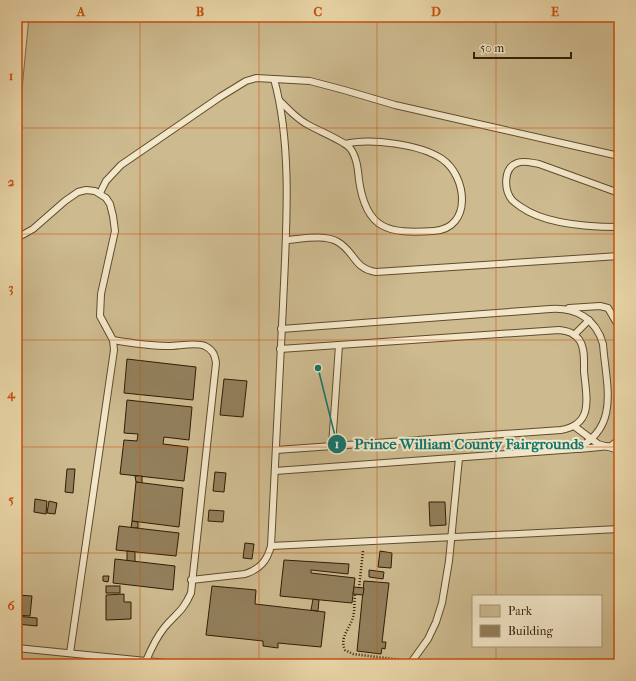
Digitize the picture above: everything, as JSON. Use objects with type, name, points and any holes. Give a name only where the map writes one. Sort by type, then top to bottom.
[{"type":"lane","points":[[100,193],[106,181],[121,165],[220,97],[246,81],[256,78],[310,81],[395,105],[619,156]]},
{"type":"lane","points":[[191,580],[245,574],[253,571],[261,566],[268,557],[271,546],[286,240],[286,187],[280,101],[274,79]]},
{"type":"lane","points":[[280,101],[305,123],[345,144],[350,149],[356,159],[361,196],[366,211],[373,220],[393,229],[415,232],[440,230],[454,223],[459,215],[462,204],[462,191],[452,168],[442,159],[426,151],[371,140],[345,144]]},
{"type":"lane","points":[[619,193],[539,164],[527,162],[517,163],[510,169],[506,178],[507,190],[512,200],[535,214],[564,222],[599,227],[619,227]]},
{"type":"lane","points":[[17,238],[33,229],[65,201],[78,192],[86,190],[100,193],[110,204],[114,216],[115,231],[102,294],[100,316],[113,340],[114,350],[70,653]]},
{"type":"lane","points":[[286,240],[323,238],[338,242],[348,250],[361,267],[376,272],[619,256]]},
{"type":"lane","points":[[281,329],[600,306],[608,308],[619,327]]},
{"type":"lane","points":[[560,308],[578,312],[589,320],[597,329],[603,344],[608,411],[602,426],[591,439],[576,449]]},
{"type":"lane","points":[[574,335],[589,320]]},
{"type":"lane","points":[[276,450],[561,430],[574,426],[583,417],[587,407],[582,345],[574,335],[559,330],[280,349]]},
{"type":"lane","points":[[113,340],[169,346],[203,345],[211,350],[215,356],[216,371],[191,580],[191,593],[186,605],[163,629],[153,644],[146,661]]},
{"type":"lane","points":[[332,446],[339,345]]},
{"type":"lane","points":[[574,426],[591,439],[606,447],[619,450]]},
{"type":"lane","points":[[275,471],[606,447],[611,446],[619,440]]},
{"type":"lane","points":[[411,662],[428,639],[436,622],[442,603],[451,537],[459,458]]},
{"type":"lane","points":[[271,546],[619,529]]},
{"type":"lane","points":[[17,648],[176,664]]},
{"type":"path","points":[[359,588],[364,542]]},
{"type":"path","points":[[355,595],[352,619],[344,635],[343,646],[345,650],[353,654],[411,662]]},
{"type":"green space","points":[[29,17],[619,17],[619,664],[17,664],[17,140]]},
{"type":"building","points":[[127,359],[196,367],[193,400],[124,393]]},
{"type":"building","points":[[224,379],[247,381],[243,417],[220,415]]},
{"type":"building","points":[[127,400],[192,407],[189,440],[164,437],[163,444],[188,447],[184,481],[120,474],[124,440],[137,441],[138,434],[124,433]]},
{"type":"building","points":[[67,469],[75,469],[73,493],[65,492]]},
{"type":"building","points":[[215,472],[226,473],[224,492],[213,491]]},
{"type":"building","points":[[135,476],[142,476],[142,483],[136,482]]},
{"type":"building","points":[[136,482],[183,488],[179,527],[132,521]]},
{"type":"building","points":[[35,499],[47,501],[46,514],[34,512]]},
{"type":"building","points":[[49,501],[57,503],[55,514],[47,513]]},
{"type":"building","points":[[429,502],[445,502],[446,525],[430,526]]},
{"type":"building","points":[[209,510],[224,511],[223,522],[208,521]]},
{"type":"building","points":[[132,521],[138,522],[138,528],[131,528]]},
{"type":"building","points":[[119,526],[179,533],[176,556],[116,550]]},
{"type":"building","points":[[245,543],[254,544],[252,559],[243,558]]},
{"type":"building","points":[[127,551],[135,552],[135,562],[127,561]]},
{"type":"building","points":[[380,551],[392,553],[391,568],[378,567]]},
{"type":"building","points":[[115,559],[175,566],[173,590],[113,583]]},
{"type":"building","points":[[284,560],[349,564],[348,574],[311,570],[311,573],[355,578],[352,603],[280,596]]},
{"type":"building","points":[[369,570],[384,572],[383,579],[369,577]]},
{"type":"building","points":[[103,576],[109,576],[108,582],[103,581]]},
{"type":"building","points":[[364,581],[389,583],[382,642],[386,642],[385,649],[382,648],[381,654],[357,651]]},
{"type":"building","points":[[106,586],[120,586],[120,593],[106,593]]},
{"type":"building","points":[[212,586],[256,590],[255,604],[325,612],[321,647],[278,643],[278,648],[263,646],[263,641],[206,635]]},
{"type":"building","points":[[354,587],[364,588],[363,595],[353,594]]},
{"type":"building","points":[[124,594],[124,602],[131,602],[131,619],[106,620],[106,595]]},
{"type":"building","points":[[17,595],[32,596],[30,616],[17,615]]},
{"type":"building","points":[[313,599],[319,600],[318,611],[311,610]]},
{"type":"building","points":[[17,616],[37,618],[37,626],[17,624]]},
{"type":"place","name":"Prince William County Fairgrounds","points":[[318,368]]}]
